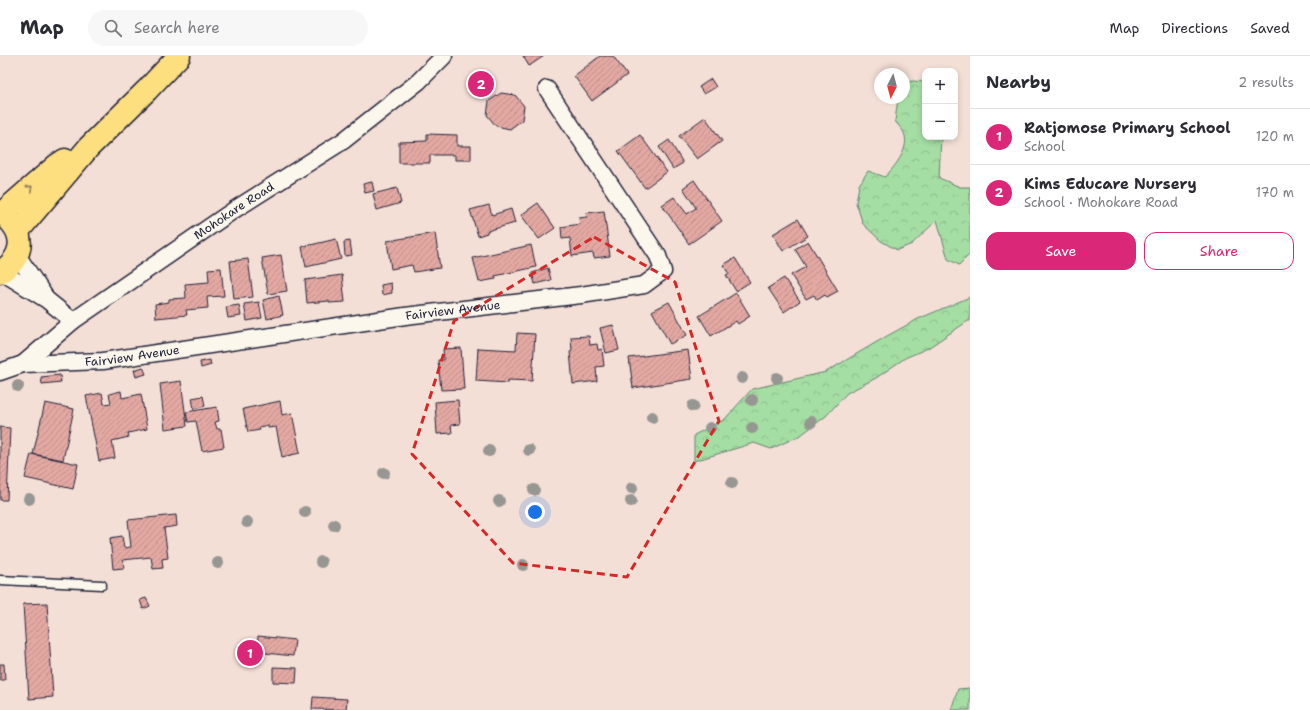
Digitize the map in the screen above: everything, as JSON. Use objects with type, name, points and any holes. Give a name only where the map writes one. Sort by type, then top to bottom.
[{"type":"main road","points":[[18,231],[89,147],[179,56]]},
{"type":"main road","points":[[0,272],[13,262],[17,255],[20,239],[18,231],[8,218],[0,214],[56,166],[89,147]]},
{"type":"street","name":"Mohokare Road","points":[[23,364],[73,321],[234,210],[343,141],[418,82],[444,56]]},
{"type":"street","name":"Fairview Avenue","points":[[23,364],[103,361],[405,316],[580,295],[644,285],[663,271],[658,256],[547,88]]},
{"type":"street","points":[[17,255],[47,300]]},
{"type":"street","points":[[0,272],[47,300],[73,321]]},
{"type":"street","points":[[0,372],[23,364]]},
{"type":"lane","points":[[0,580],[102,585]]},
{"type":"highlighted area","points":[[594,237],[675,282],[719,421],[627,577],[513,563],[412,454],[454,321]]},
{"type":"green space","points":[[910,82],[922,82],[922,140],[941,140],[939,178],[960,187],[970,187],[970,254],[959,265],[948,259],[937,220],[912,244],[897,250],[881,241],[863,224],[856,203],[859,185],[868,171],[885,177],[904,150],[905,137],[903,131],[895,121],[897,104],[910,104]]},
{"type":"green space","points":[[970,297],[970,321],[928,348],[905,358],[876,378],[847,393],[826,416],[801,435],[771,449],[754,443],[694,461],[694,435],[724,420],[752,389],[826,372],[918,319]]},
{"type":"green space","points":[[970,688],[970,710],[951,710],[958,689]]},
{"type":"building","points":[[523,56],[544,56],[529,66]]},
{"type":"building","points":[[600,56],[613,56],[627,75],[592,101],[574,76]]},
{"type":"building","points":[[711,79],[716,87],[704,94],[699,87]]},
{"type":"building","points":[[501,93],[515,95],[524,106],[522,120],[510,129],[496,126],[487,115],[489,101]]},
{"type":"building","points":[[705,117],[722,141],[697,159],[679,136]]},
{"type":"building","points":[[427,134],[457,135],[457,146],[471,146],[471,160],[455,160],[455,155],[430,155],[430,163],[399,163],[399,142],[427,141]]},
{"type":"building","points":[[640,135],[667,172],[645,188],[618,151]]},
{"type":"building","points":[[669,140],[683,163],[673,169],[659,147]]},
{"type":"building","points":[[694,180],[722,221],[689,244],[662,205],[674,197],[687,214],[696,208],[683,188]]},
{"type":"building","points":[[372,182],[374,191],[365,193],[363,184]]},
{"type":"building","points":[[397,188],[401,203],[377,210],[373,194]]},
{"type":"building","points":[[538,203],[555,228],[539,239],[521,215]]},
{"type":"building","points":[[489,205],[492,215],[511,209],[515,223],[487,231],[487,233],[478,236],[470,210]]},
{"type":"building","points":[[604,211],[610,256],[594,258],[593,253],[572,256],[570,238],[562,239],[561,227],[580,224],[579,218],[587,217],[586,213]]},
{"type":"building","points":[[798,219],[808,236],[783,251],[773,234]]},
{"type":"building","points":[[435,233],[440,268],[414,272],[412,265],[391,269],[387,241]]},
{"type":"building","points":[[336,239],[341,259],[306,267],[302,247]]},
{"type":"building","points":[[350,241],[352,255],[345,256],[344,242]]},
{"type":"building","points":[[808,241],[838,291],[827,297],[825,295],[817,300],[814,295],[806,299],[791,275],[806,267],[795,249]]},
{"type":"building","points":[[531,245],[536,267],[495,276],[496,279],[479,282],[473,258]]},
{"type":"building","points":[[281,255],[287,291],[268,294],[262,258]]},
{"type":"building","points":[[735,258],[750,282],[736,291],[726,275],[729,274],[723,265]]},
{"type":"building","points":[[248,259],[253,297],[234,299],[230,261]]},
{"type":"building","points":[[221,268],[224,296],[207,297],[208,308],[186,310],[187,315],[156,318],[155,304],[169,302],[169,299],[186,298],[185,284],[209,282],[208,269]]},
{"type":"building","points":[[548,268],[551,280],[535,284],[532,273]]},
{"type":"building","points":[[342,275],[345,302],[329,303],[329,301],[307,303],[305,280]]},
{"type":"building","points":[[784,278],[800,301],[784,312],[768,288]]},
{"type":"building","points":[[391,283],[392,293],[382,295],[381,285]]},
{"type":"building","points":[[736,293],[750,316],[738,324],[736,321],[711,336],[699,316]]},
{"type":"building","points":[[279,296],[283,315],[267,319],[263,300]]},
{"type":"building","points":[[259,302],[262,318],[247,321],[244,304]]},
{"type":"building","points":[[669,302],[687,335],[670,344],[652,311]]},
{"type":"building","points":[[239,305],[241,316],[228,318],[226,307]]},
{"type":"building","points":[[613,325],[619,350],[606,353],[600,328]]},
{"type":"building","points":[[517,333],[535,334],[532,381],[508,380],[508,383],[476,381],[478,348],[516,350]]},
{"type":"building","points":[[589,336],[590,345],[597,344],[598,350],[602,349],[604,366],[596,367],[597,381],[573,384],[570,352],[572,351],[571,337]]},
{"type":"building","points":[[461,348],[464,389],[441,390],[438,360],[444,360],[443,349]]},
{"type":"building","points":[[688,350],[692,379],[633,388],[629,358]]},
{"type":"building","points":[[210,360],[211,365],[201,368],[200,362]]},
{"type":"building","points":[[143,367],[146,374],[136,377],[134,370]]},
{"type":"building","points":[[60,375],[61,382],[42,384],[41,377]]},
{"type":"building","points":[[181,381],[187,426],[165,429],[160,384]]},
{"type":"building","points":[[121,391],[122,398],[141,394],[147,429],[128,433],[129,437],[112,441],[115,458],[99,461],[86,396],[102,393],[104,404],[111,403],[109,394]]},
{"type":"building","points":[[203,396],[205,406],[194,409],[192,398]]},
{"type":"building","points":[[458,400],[460,424],[451,425],[452,433],[437,434],[435,402]]},
{"type":"building","points":[[280,401],[282,415],[292,413],[300,453],[282,457],[276,427],[268,428],[268,425],[259,427],[260,430],[248,432],[243,409]]},
{"type":"building","points":[[45,403],[74,409],[63,460],[33,454]]},
{"type":"building","points":[[217,407],[219,421],[215,422],[217,429],[221,429],[224,447],[202,451],[196,421],[188,422],[186,412]]},
{"type":"building","points":[[0,427],[10,428],[7,500],[0,500]]},
{"type":"building","points":[[31,454],[78,464],[73,489],[25,478]]},
{"type":"building","points":[[176,515],[177,526],[164,528],[168,558],[162,559],[163,568],[153,569],[151,557],[123,560],[124,568],[113,569],[110,538],[122,536],[124,548],[131,547],[128,520]]},
{"type":"building","points":[[146,598],[150,606],[143,609],[140,600]]},
{"type":"building","points":[[47,603],[53,697],[29,699],[23,604]]},
{"type":"building","points":[[258,636],[295,640],[293,656],[257,652]]},
{"type":"building","points":[[0,664],[4,664],[5,680],[0,680]]},
{"type":"building","points":[[273,667],[297,668],[296,683],[273,682]]},
{"type":"building","points":[[313,697],[347,699],[346,710],[312,709]]},
{"type":"place","name":"Kims Educare Nursery","points":[[481,84]]},
{"type":"place","name":"Ratjomose Primary School","points":[[250,653]]}]
